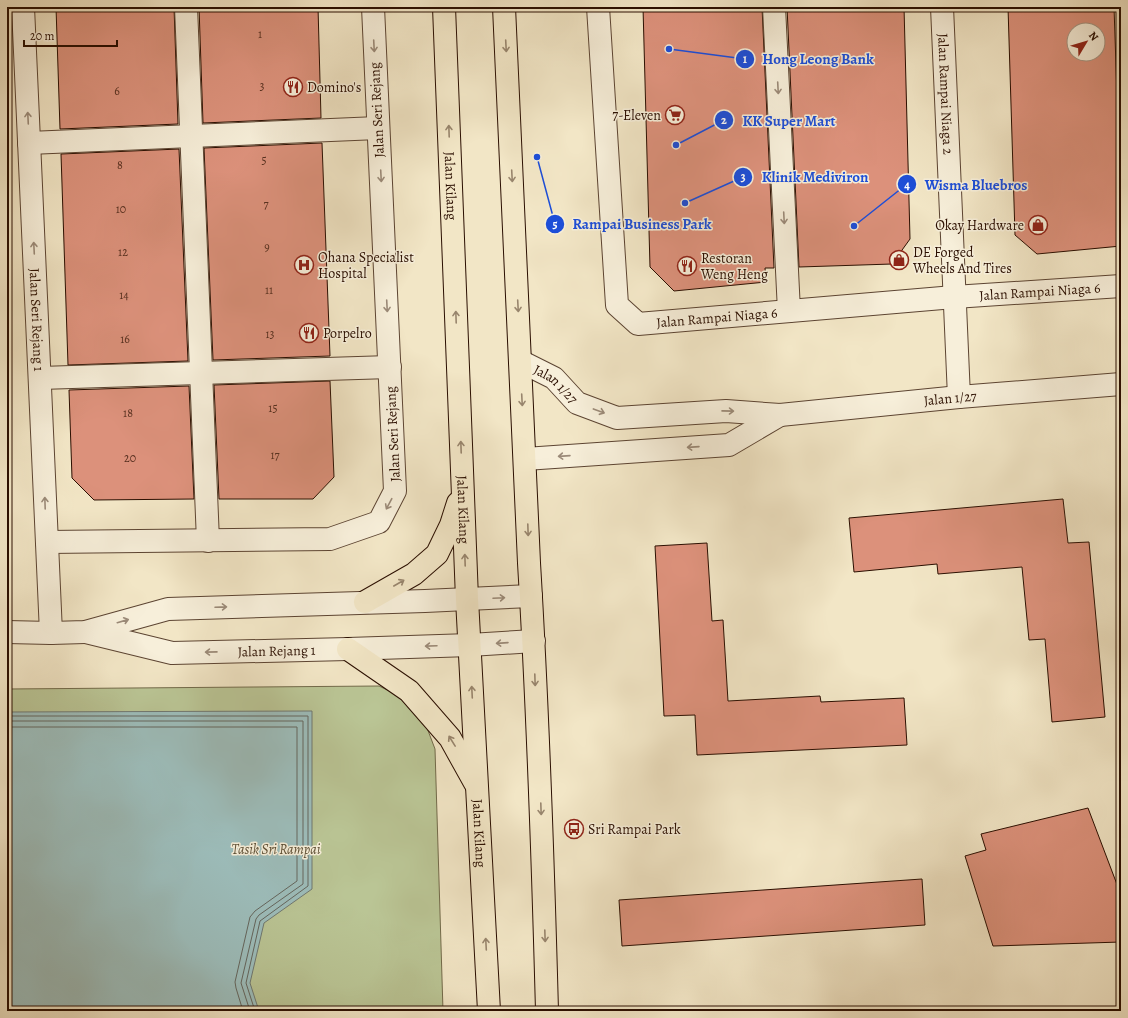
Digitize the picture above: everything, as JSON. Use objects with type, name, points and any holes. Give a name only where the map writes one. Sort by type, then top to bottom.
[{"type":"main road","name":"Jalan Kilang","points":[[444,7],[467,599],[489,1011]]},
{"type":"main road","points":[[504,7],[534,641],[547,1011]]},
{"type":"main road","points":[[365,602],[414,574],[437,554],[451,525],[462,486]]},
{"type":"main road","points":[[348,649],[409,691],[450,738],[478,787]]},
{"type":"street","name":"Jalan Seri Rejang 1","points":[[23,7],[50,633]]},
{"type":"street","points":[[186,7],[208,541]]},
{"type":"street","name":"Jalan Seri Rejang","points":[[47,542],[330,539],[379,522],[395,491],[373,7]]},
{"type":"street","name":"Jalan Rampai Niaga 6","points":[[598,7],[617,305],[638,324],[954,297],[1121,286]]},
{"type":"street","points":[[774,7],[789,311]]},
{"type":"street","name":"Jalan Rampai Niaga 2","points":[[942,7],[959,397]]},
{"type":"street","points":[[29,143],[378,128]]},
{"type":"street","name":"Jalan 1/27","points":[[520,361],[554,378],[577,403],[617,418],[726,411],[780,415],[959,397],[1121,384]]},
{"type":"street","points":[[40,378],[390,367]]},
{"type":"street","name":"Jalan 1/27","points":[[525,459],[729,445],[780,415]]},
{"type":"street","name":"Jalan Rejang 1","points":[[7,632],[85,632],[168,609],[531,596]]},
{"type":"street","name":"Jalan Rejang 1","points":[[85,632],[172,653],[470,645],[534,641]]},
{"type":"green space","name":"Tasik Sri Rampai","points":[[379,686],[406,699],[424,720],[435,749],[443,1011],[7,1011],[7,689]]},
{"type":"water","name":"Tasik Sri Rampai","points":[[312,711],[312,889],[264,923],[250,983],[259,1011],[7,1011],[7,712]]},
{"type":"building","points":[[56,7],[174,7],[178,124],[60,129]]},
{"type":"building","points":[[199,7],[318,7],[321,118],[203,123]]},
{"type":"building","points":[[643,7],[762,7],[774,268],[765,268],[766,282],[674,291],[650,267]]},
{"type":"building","points":[[787,7],[904,7],[910,239],[892,264],[799,267]]},
{"type":"building","points":[[1008,7],[1114,7],[1121,246],[1037,254],[1015,235]]},
{"type":"building","points":[[322,143],[330,356],[213,360],[204,148]]},
{"type":"building","points":[[179,149],[188,361],[68,365],[61,154]]},
{"type":"building","points":[[330,381],[334,477],[313,499],[219,499],[214,385]]},
{"type":"building","points":[[189,386],[194,499],[94,500],[72,478],[69,390]]},
{"type":"building","points":[[1063,499],[1068,543],[1089,542],[1105,717],[1052,722],[1045,639],[1029,640],[1022,567],[938,574],[937,564],[854,572],[849,518]]},
{"type":"building","points":[[707,543],[712,621],[723,620],[728,701],[820,696],[821,702],[904,698],[907,745],[697,755],[695,715],[664,716],[655,546]]},
{"type":"building","points":[[1088,808],[1121,895],[1121,942],[993,946],[965,856],[986,850],[981,834]]},
{"type":"building","points":[[922,879],[925,925],[622,946],[619,900]]},
{"type":"place","name":"Hong Leong Bank","points":[[669,49]]},
{"type":"place","name":"Domino's","points":[[293,87]]},
{"type":"place","name":"7-Eleven","points":[[675,115]]},
{"type":"place","name":"KK Super Mart","points":[[676,145]]},
{"type":"place","name":"Rampai Business Park","points":[[537,157]]},
{"type":"place","name":"Klinik Mediviron","points":[[685,203]]},
{"type":"place","name":"Okay Hardware","points":[[1038,225]]},
{"type":"place","name":"Wisma Bluebros","points":[[854,226]]},
{"type":"place","name":"DE Forged Wheels And Tires","points":[[899,260]]},
{"type":"place","name":"Ohana Specialist Hospital","points":[[304,265]]},
{"type":"place","name":"Restoran Weng Heng","points":[[687,266]]},
{"type":"place","name":"Porpelro","points":[[309,333]]},
{"type":"place","name":"Sri Rampai Park","points":[[574,829]]}]
